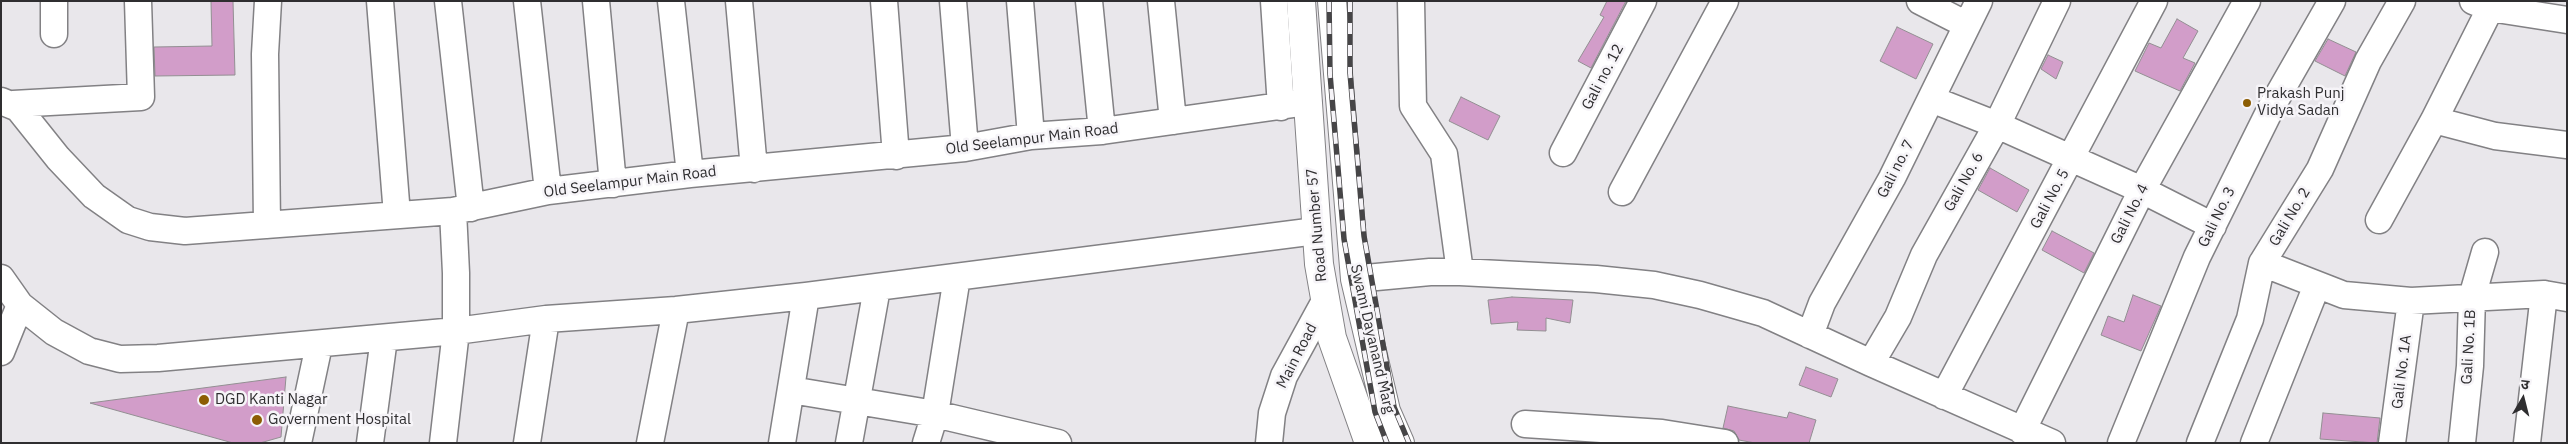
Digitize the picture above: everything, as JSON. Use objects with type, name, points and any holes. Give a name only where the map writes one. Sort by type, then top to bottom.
[{"type":"main road","name":"Road Number 57","points":[[1301,1],[1316,232],[1325,302],[1332,338],[1369,443]]},
{"type":"main road","name":"Swami Dayanand Marg","points":[[1332,1],[1355,279],[1386,411],[1400,443]]},
{"type":"street","points":[[54,1],[54,34]]},
{"type":"street","points":[[7,103],[141,97],[138,1]]},
{"type":"street","points":[[267,225],[265,54],[268,1]]},
{"type":"street","points":[[380,1],[397,215]]},
{"type":"street","points":[[443,443],[456,331],[456,273],[459,216],[448,1]]},
{"type":"street","points":[[527,1],[548,191]]},
{"type":"street","points":[[596,1],[613,184]]},
{"type":"street","points":[[671,1],[690,174]]},
{"type":"street","points":[[739,1],[754,169]]},
{"type":"street","points":[[884,1],[896,156]]},
{"type":"street","points":[[953,1],[965,148]]},
{"type":"street","points":[[1020,1],[1031,136]]},
{"type":"street","points":[[1089,1],[1102,131]]},
{"type":"street","points":[[1162,1],[1174,121]]},
{"type":"street","points":[[1274,1],[1281,107]]},
{"type":"street","points":[[1411,1],[1413,106],[1444,154],[1460,272]]},
{"type":"street","name":"Gali no. 12","points":[[1563,153],[1643,1]]},
{"type":"street","points":[[1622,192],[1725,1]]},
{"type":"street","points":[[1920,1],[1967,25]]},
{"type":"street","name":"Gali no. 7","points":[[1810,335],[1822,303],[1892,178],[1979,1]]},
{"type":"street","name":"Gali No. 6","points":[[1872,363],[1898,317],[1924,255],[1997,125],[2057,1]]},
{"type":"street","name":"Gali No. 5","points":[[1944,396],[2154,1]]},
{"type":"street","name":"Gali No. 4","points":[[2022,431],[2142,190],[2247,1]]},
{"type":"street","name":"Gali No. 3","points":[[2121,443],[2197,257],[2272,106],[2332,1]]},
{"type":"street","name":"Gali No. 2","points":[[2200,443],[2250,318],[2262,263],[2320,169],[2368,61],[2402,1]]},
{"type":"street","points":[[2379,220],[2434,120],[2486,3],[2567,20]]},
{"type":"street","points":[[1931,99],[1997,125],[2070,160],[2142,190],[2213,226]]},
{"type":"street","name":"Old Seelampur Main Road","points":[[7,103],[94,196],[128,220],[150,227],[185,232],[397,215],[459,216],[548,191],[690,174],[965,148],[1031,136],[1102,131],[1308,102]]},
{"type":"street","points":[[2434,120],[2495,136],[2567,145]]},
{"type":"street","points":[[1,278],[20,305],[54,332],[89,351],[120,359],[158,358],[319,345],[456,331],[546,319],[676,310],[806,296],[1316,232]]},
{"type":"street","name":"Gali No. 1B","points":[[2462,443],[2470,366],[2472,297],[2485,252]]},
{"type":"street","points":[[2262,263],[2344,295],[2411,302],[2472,297],[2556,296],[2527,443]]},
{"type":"street","points":[[1355,279],[1430,272],[1460,272],[1596,279],[1654,285],[1763,312],[1944,396],[2052,443]]},
{"type":"street","points":[[926,443],[934,414],[957,277]]},
{"type":"street","points":[[2254,443],[2317,285]]},
{"type":"street","points":[[848,443],[876,288]]},
{"type":"street","points":[[782,443],[806,296]]},
{"type":"street","name":"Main Road","points":[[1269,443],[1272,413],[1284,376],[1325,302]]},
{"type":"street","name":"Gali No. 1A","points":[[2392,443],[2411,302]]},
{"type":"street","points":[[1,352],[20,305]]},
{"type":"street","points":[[650,443],[676,310]]},
{"type":"street","points":[[527,443],[546,319]]},
{"type":"street","points":[[370,443],[384,338]]},
{"type":"street","points":[[298,443],[319,345]]},
{"type":"street","points":[[791,390],[934,414],[1058,443]]},
{"type":"street","points":[[1525,424],[1725,443]]},
{"type":"building","points":[[211,1],[233,1],[235,75],[155,76],[154,47],[212,46]]},
{"type":"building","points":[[1607,1],[1626,1],[1591,68],[1578,61],[1604,17],[1600,15]]},
{"type":"building","points":[[2177,19],[2198,31],[2183,58],[2195,63],[2180,91],[2135,71],[2149,43],[2161,48]]},
{"type":"building","points":[[1897,27],[1933,44],[1916,79],[1880,61]]},
{"type":"building","points":[[2328,39],[2356,52],[2345,76],[2315,61]]},
{"type":"building","points":[[2048,55],[2063,62],[2056,79],[2041,69]]},
{"type":"building","points":[[1461,97],[1500,116],[1488,140],[1449,121]]},
{"type":"building","points":[[1990,168],[2029,190],[2017,212],[1978,190]]},
{"type":"building","points":[[2052,231],[2094,253],[2084,273],[2042,250]]},
{"type":"building","points":[[2133,295],[2161,306],[2141,351],[2101,335],[2108,316],[2124,322]]},
{"type":"building","points":[[1512,297],[1573,300],[1570,323],[1546,318],[1546,331],[1517,330],[1518,322],[1491,324],[1488,300]]},
{"type":"building","points":[[1806,367],[1838,379],[1831,397],[1799,385]]},
{"type":"building","points":[[286,377],[281,437],[260,443],[233,443],[90,403]]},
{"type":"building","points":[[1728,406],[1787,418],[1789,412],[1816,420],[1809,443],[1755,443],[1739,440],[1734,431],[1723,428]]},
{"type":"building","points":[[2323,413],[2380,418],[2377,443],[2320,439]]},
{"type":"railway","points":[[1329,1],[1330,74],[1344,239],[1375,412],[1387,443]]},
{"type":"railway","points":[[1350,1],[1350,73],[1364,236],[1394,407],[1409,443]]},
{"type":"place","name":"Prakash Punj Vidya Sadan","points":[[2247,103]]},
{"type":"place","name":"DGD Kanti Nagar","points":[[204,400]]},
{"type":"place","name":"Government Hospital","points":[[257,420]]}]
